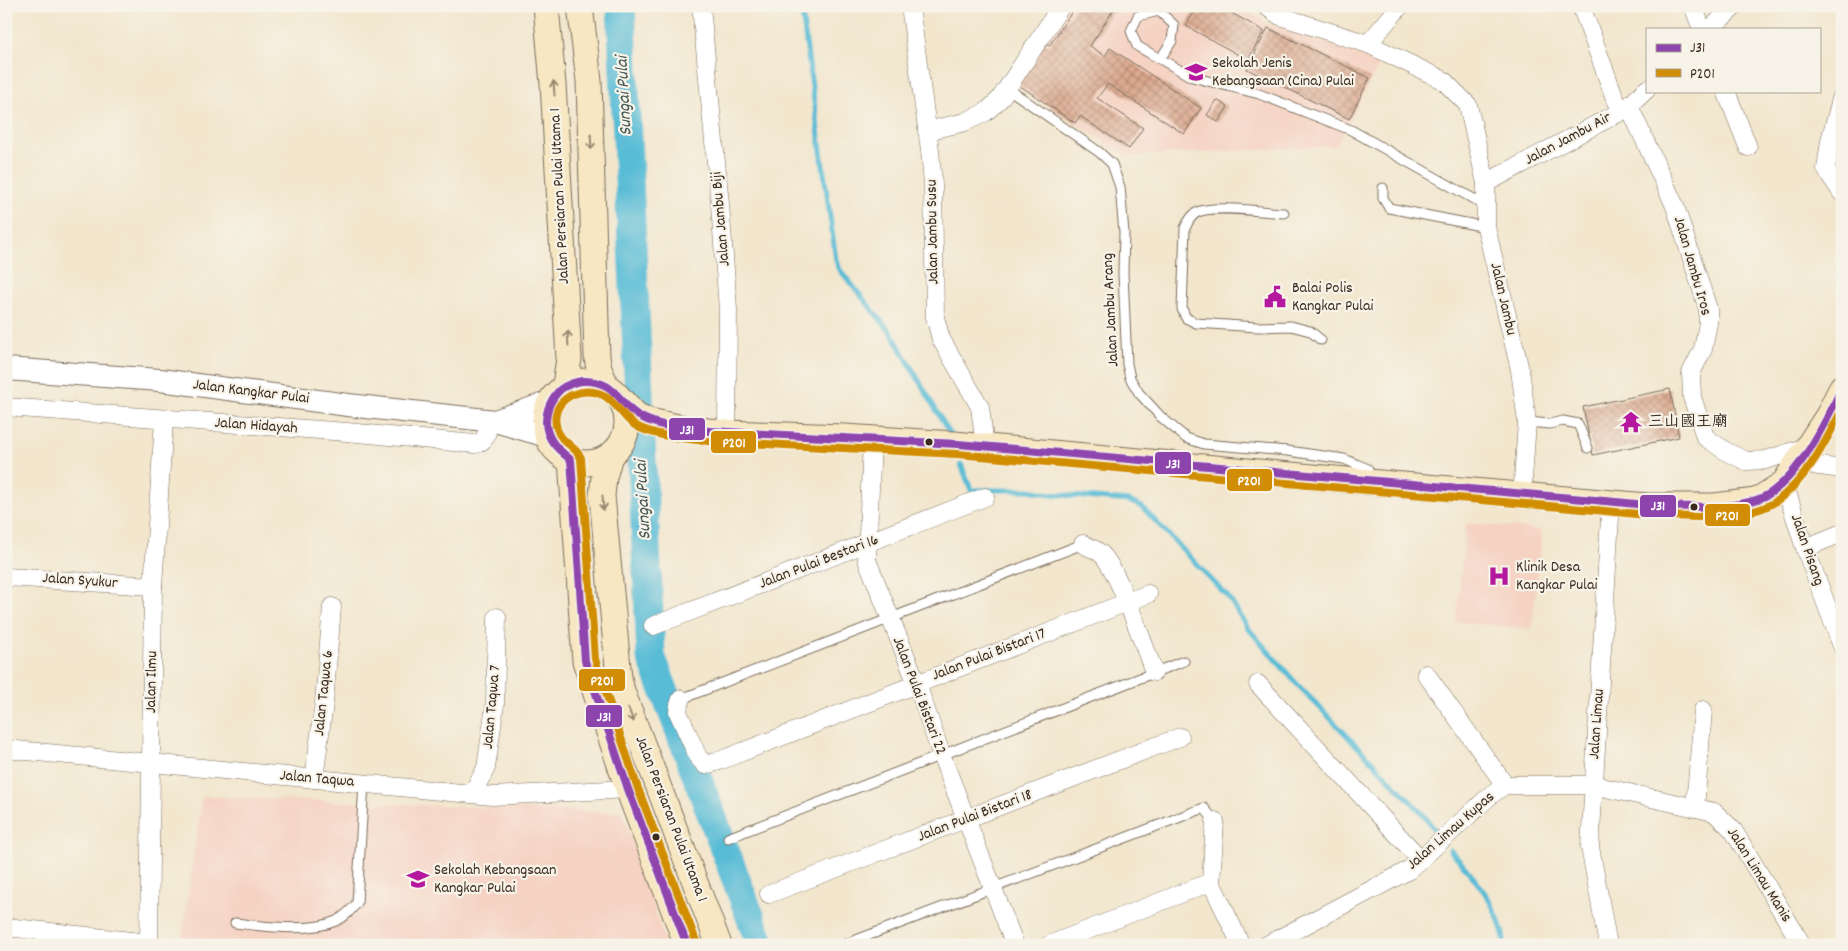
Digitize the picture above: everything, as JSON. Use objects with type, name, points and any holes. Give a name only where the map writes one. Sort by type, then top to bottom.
[{"type":"main road","name":"Jalan Persiaran Pulai Utama 1","points":[[546,6],[554,84],[569,358],[557,394]]},
{"type":"main road","name":"Jalan Persiaran Pulai Utama 1","points":[[580,6],[589,81],[597,357],[599,368],[629,425],[604,477],[602,496],[619,678],[625,700],[720,945]]},
{"type":"main road","points":[[629,425],[598,462],[584,463],[571,460],[557,450],[547,436],[545,420],[557,394],[585,380],[629,425],[727,433],[985,447],[1648,506],[1715,506],[1756,500],[1797,464],[1842,388]]},
{"type":"main road","name":"Jalan Persiaran Pulai Utama 1","points":[[571,460],[584,661],[628,789],[687,945]]},
{"type":"street","name":"Jalan Jambu Biji","points":[[701,6],[728,309],[727,433]]},
{"type":"street","name":"Jalan Jambu Susu","points":[[910,6],[933,185],[935,317],[941,339],[980,406],[985,447]]},
{"type":"street","points":[[927,131],[965,122],[986,112],[1000,99],[1061,6]]},
{"type":"street","points":[[1266,6],[1280,16],[1368,44],[1400,6]]},
{"type":"street","name":"Jalan Jambu Iros","points":[[1581,6],[1624,109],[1675,206],[1708,309],[1708,323],[1703,349],[1691,373],[1692,397],[1705,437],[1727,452],[1746,461],[1766,460],[1797,464]]},
{"type":"street","points":[[1693,6],[1702,28]]},
{"type":"street","points":[[1711,28],[1734,6]]},
{"type":"street","name":"Jalan Jambu","points":[[1368,44],[1444,80],[1468,105],[1486,183],[1486,227],[1520,370],[1527,422],[1522,494]]},
{"type":"street","name":"Jalan Jambu Air","points":[[1486,183],[1624,109],[1646,90]]},
{"type":"street","points":[[1726,92],[1748,147]]},
{"type":"street","points":[[1842,96],[1830,140],[1826,169],[1842,193]]},
{"type":"street","name":"Jalan Kangkar Pulai","points":[[6,369],[160,380],[348,405],[492,420],[547,436]]},
{"type":"street","name":"Jalan Kangkar Pulai","points":[[492,420],[557,394]]},
{"type":"street","points":[[347,432],[348,405]]},
{"type":"street","name":"Jalan Hidayah","points":[[6,407],[347,432],[475,444],[481,443],[486,439],[492,420]]},
{"type":"street","name":"Jalan Ilmu","points":[[149,944],[153,586],[164,420]]},
{"type":"street","name":"Jalan Pulai Bistari 22","points":[[872,440],[867,560],[917,684],[941,754],[1015,945]]},
{"type":"street","points":[[1797,464],[1842,469]]},
{"type":"street","name":"Jalan Pisang","points":[[1797,464],[1805,548],[1837,617],[1842,646]]},
{"type":"street","name":"Jalan Pulai Bestari 16","points":[[653,626],[985,498]]},
{"type":"street","name":"Jalan Limau","points":[[1608,945],[1590,847],[1611,502]]},
{"type":"street","points":[[1805,548],[1842,533]]},
{"type":"street","points":[[1083,544],[1101,553],[1110,565],[1127,602],[1154,672]]},
{"type":"street","name":"Jalan Syukur","points":[[6,576],[153,586]]},
{"type":"street","name":"Jalan Pulai Bistari 17","points":[[681,699],[678,712],[698,757],[705,765],[720,762],[1148,594]]},
{"type":"street","name":"Jalan Taqwa 6","points":[[314,779],[324,703],[332,607]]},
{"type":"street","name":"Jalan Taqwa 7","points":[[472,794],[486,768],[495,705],[496,617]]},
{"type":"street","points":[[1426,674],[1505,785]]},
{"type":"street","points":[[1258,684],[1420,859]]},
{"type":"street","points":[[1695,808],[1703,710]]},
{"type":"street","name":"Jalan Pulai Bistari 18","points":[[769,894],[967,820],[1180,737]]},
{"type":"street","name":"Jalan Taqwa","points":[[6,749],[492,796],[628,789]]},
{"type":"street","name":"Jalan Limau Kupas","points":[[1267,945],[1409,870],[1492,794],[1505,785],[1593,785]]},
{"type":"street","name":"Jalan Limau Manis","points":[[1593,785],[1714,812],[1733,830],[1802,945]]},
{"type":"street","points":[[1215,821],[1211,882],[1240,944]]},
{"type":"street","points":[[1050,945],[1211,882]]},
{"type":"street","points":[[6,927],[149,944]]},
{"type":"lane","points":[[1160,59],[1172,41],[1174,25],[1158,11],[1138,16],[1131,31],[1137,46],[1160,59],[1192,77],[1259,94],[1351,130],[1486,206]]},
{"type":"lane","name":"Jalan Jambu Arang","points":[[1007,88],[1099,152],[1112,164],[1120,187],[1127,364],[1130,378],[1139,393],[1161,417],[1186,438],[1204,444],[1288,451],[1344,459],[1368,469]]},
{"type":"lane","points":[[1383,188],[1383,198],[1389,208],[1486,227]]},
{"type":"lane","points":[[1284,213],[1212,209],[1198,212],[1190,217],[1185,228],[1182,309],[1186,318],[1196,323],[1257,327],[1291,326],[1310,331],[1321,340]]},
{"type":"lane","points":[[1527,422],[1550,424],[1563,421],[1578,424],[1588,448]]},
{"type":"lane","points":[[681,699],[1083,544]]},
{"type":"lane","points":[[728,838],[1184,661]]},
{"type":"lane","points":[[235,923],[312,926],[336,921],[348,913],[357,903],[364,783]]},
{"type":"lane","points":[[843,945],[1204,808],[1215,821]]},
{"type":"shaded area","name":"Sekolah Jenis Kebangsaan (Cina) Pulai","points":[[1059,6],[1240,6],[1267,23],[1380,62],[1336,146],[1127,156],[1009,82]]},
{"type":"shaded area","name":"Klinik Desa Kangkar Pulai","points":[[1466,523],[1542,530],[1532,629],[1456,622]]},
{"type":"shaded area","name":"Sekolah Kebangsaan Kangkar Pulai","points":[[202,796],[623,813],[666,945],[181,945]]},
{"type":"building","points":[[1076,6],[1116,6],[1090,46],[1105,56],[1110,48],[1201,108],[1184,134],[1108,84],[1097,98],[1143,128],[1129,149],[1080,116],[1075,123],[1013,81],[1040,40],[1049,46]]},
{"type":"building","points":[[1197,6],[1219,6],[1264,31],[1248,60],[1186,26]]},
{"type":"building","points":[[1268,28],[1370,78],[1349,119],[1247,69]]},
{"type":"building","points":[[1217,100],[1228,107],[1218,122],[1207,115]]},
{"type":"building","name":"三山國王廟","points":[[1670,389],[1679,437],[1593,455],[1583,407]]},
{"type":"waterway","name":"Sungai Pulai","points":[[621,6],[651,656],[761,945]]},
{"type":"waterway","points":[[801,6],[836,260],[840,270],[892,334],[951,436]]},
{"type":"waterway","points":[[961,464],[971,490],[1029,490],[1051,494],[1129,501],[1142,507],[1229,598],[1247,627],[1296,683],[1422,813],[1438,834]]},
{"type":"waterway","points":[[1450,850],[1477,882],[1492,905],[1498,918],[1505,945]]},
{"type":"transit line","name":"J31","points":[[687,945],[628,789],[585,661],[571,460],[551,440],[546,423],[548,409],[552,401],[557,393],[566,386],[582,381],[604,385],[618,396],[629,409],[645,419],[685,429],[958,444],[1685,507],[1733,505],[1753,501],[1769,494],[1781,485],[1812,446],[1842,388]]},
{"type":"transit line","name":"P201","points":[[696,941],[637,786],[595,659],[581,458],[576,450],[559,434],[555,419],[561,403],[568,397],[584,392],[594,392],[608,398],[634,425],[640,428],[665,436],[708,441],[957,454],[1687,517],[1713,517],[1737,514],[1758,510],[1775,502],[1796,483],[1814,460],[1842,410]]},
{"type":"place","name":"Sekolah Jenis Kebangsaan (Cina) Pulai","points":[[1196,72]]},
{"type":"place","name":"Balai Polis Kangkar Pulai","points":[[1275,297]]},
{"type":"place","name":"三山國王廟","points":[[1631,422]]},
{"type":"place","name":"Klinik Desa Kangkar Pulai","points":[[1499,576]]},
{"type":"place","name":"Sekolah Kebangsaan Kangkar Pulai","points":[[418,879]]}]
